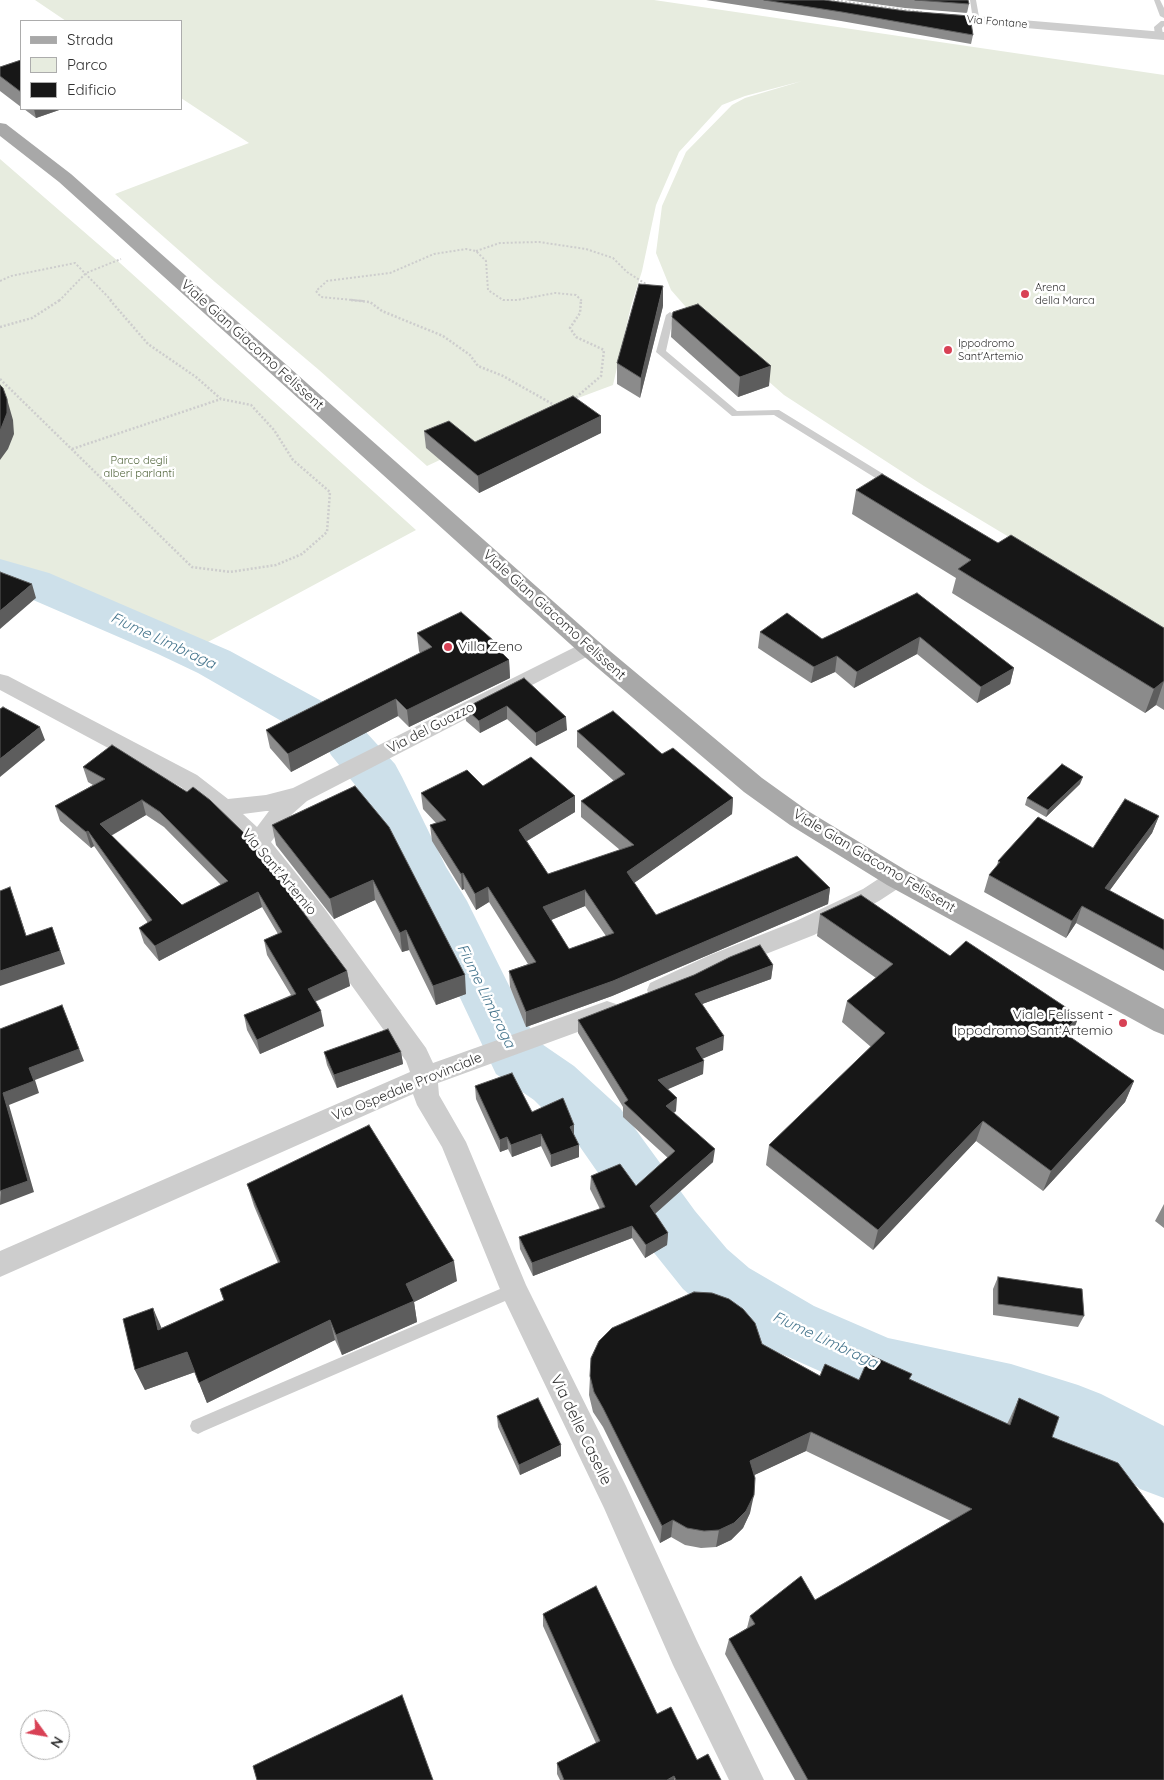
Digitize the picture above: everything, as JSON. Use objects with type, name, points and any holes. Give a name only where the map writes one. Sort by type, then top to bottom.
[{"type":"main road","name":"Viale Gian Giacomo Felissent","points":[[0,128],[65,178],[589,647],[701,744],[753,785],[799,818],[897,878],[1164,1023]]},
{"type":"street","name":"Via Fontane","points":[[923,15],[1162,31]]},
{"type":"street","name":"Via del Guazzo","points":[[258,842],[282,810],[300,795],[589,647]]},
{"type":"street","name":"Via Sant'Artemio","points":[[0,681],[189,781],[206,792],[258,842],[315,915],[417,1056],[425,1077]]},
{"type":"street","name":"Via del Guazzo","points":[[223,808],[266,803],[300,795]]},
{"type":"street","name":"Via Ospedale Provinciale","points":[[0,1264],[425,1077],[520,1042],[554,1032],[635,1000],[719,962],[805,928],[871,895],[897,878]]},
{"type":"street","name":"Via delle Caselle","points":[[425,1077],[426,1097],[453,1142],[514,1290],[747,1780]]},
{"type":"lane","points":[[973,0],[977,20]]},
{"type":"lane","points":[[1157,0],[1164,16]]},
{"type":"lane","points":[[670,315],[661,352],[735,414],[776,412],[902,490]]},
{"type":"lane","points":[[198,1426],[514,1290]]},
{"type":"path","points":[[550,411],[558,407],[503,376],[478,366],[470,355],[443,336],[382,311],[370,302],[321,296],[316,291],[327,281],[390,273],[434,254],[466,249],[476,251],[500,242],[538,242],[586,249],[613,258],[627,272],[662,293],[670,315]]},
{"type":"path","points":[[476,251],[486,261],[488,290],[503,300],[517,300],[555,293],[576,295],[582,301],[580,313],[570,328],[576,338],[604,350],[601,376],[570,401]]},
{"type":"path","points":[[0,327],[32,318],[56,304],[86,273],[125,257]]},
{"type":"path","points":[[0,281],[11,276],[75,263],[148,344],[196,377],[221,399]]},
{"type":"path","points":[[0,379],[192,567],[230,572],[276,565],[302,554],[327,532],[330,492],[293,460],[274,430],[251,405],[221,399],[72,449]]},
{"type":"green space","points":[[35,0],[654,0],[1164,75],[1164,630],[924,486],[784,395],[692,314],[671,290],[656,253],[662,206],[686,152],[732,105],[745,98],[802,81],[745,96],[722,105],[679,152],[656,205],[642,271],[631,306],[613,385],[546,410],[427,466],[115,194],[249,143],[182,99],[182,20],[65,20]]},
{"type":"green space","name":"Parco degli alberi parlanti","points":[[0,159],[120,263],[416,530],[206,643],[149,618],[82,593],[0,568]]},
{"type":"building","points":[[764,0],[824,0],[906,11],[970,16],[973,35],[842,12]]},
{"type":"building","points":[[915,0],[968,0],[969,4]]},
{"type":"building","points":[[20,60],[20,91],[0,76],[0,67]]},
{"type":"building","points":[[639,284],[663,286],[641,378],[617,363]]},
{"type":"building","points":[[698,304],[771,366],[740,377],[672,317],[673,312]]},
{"type":"building","points":[[0,385],[7,399],[7,413],[0,431]]},
{"type":"building","points":[[573,396],[601,416],[478,476],[424,431],[449,421],[475,442]]},
{"type":"building","points":[[882,474],[998,543],[1011,535],[1164,628],[1164,681],[1154,689],[958,569],[971,560],[856,490]]},
{"type":"building","points":[[0,572],[32,584],[0,611]]},
{"type":"building","points":[[917,593],[1014,668],[981,687],[920,637],[857,672],[837,656],[814,667],[760,632],[787,613],[822,639]]},
{"type":"building","points":[[461,612],[502,648],[499,650],[509,660],[407,710],[396,699],[288,754],[266,730],[432,647],[417,633]]},
{"type":"building","points":[[524,678],[566,717],[536,733],[507,706],[479,721],[465,708]]},
{"type":"building","points":[[3,707],[40,727],[0,759],[0,709]]},
{"type":"building","points":[[613,711],[662,754],[673,748],[733,798],[627,872],[656,915],[797,856],[830,888],[613,981],[526,1012],[509,971],[536,962],[488,887],[475,894],[463,873],[461,874],[430,825],[446,820],[421,793],[467,770],[483,786],[531,757],[575,796],[519,830],[548,874],[634,845],[581,801],[625,774],[577,731]],"holes":[[[585,890],[614,933],[569,949],[543,907]]]},
{"type":"building","points":[[112,745],[187,792],[193,787],[210,800],[245,834],[347,971],[308,989],[321,1011],[257,1040],[244,1015],[296,994],[264,940],[282,932],[258,892],[155,946],[139,928],[152,920],[88,831],[86,832],[55,806],[105,779],[83,767]],"holes":[[[142,800],[160,812],[228,881],[182,905],[100,824]]]},
{"type":"building","points":[[1062,764],[1083,777],[1048,810],[1027,798]]},
{"type":"building","points":[[355,786],[389,827],[465,975],[433,986],[406,930],[400,933],[373,880],[330,899],[272,825]]},
{"type":"building","points":[[1125,799],[1159,816],[1105,888],[1164,920],[1164,950],[1082,906],[1072,921],[989,875],[1000,862],[998,861],[1038,817],[1093,848]]},
{"type":"building","points":[[10,887],[26,936],[52,927],[60,951],[0,971],[0,891]]},
{"type":"building","points":[[861,895],[950,956],[966,941],[1079,1016],[1063,1032],[1134,1081],[1051,1171],[983,1121],[878,1230],[769,1145],[885,1033],[847,1001],[893,964],[820,914]]},
{"type":"building","points":[[760,945],[773,965],[695,994],[724,1036],[696,1048],[704,1061],[658,1080],[677,1098],[666,1106],[715,1149],[650,1206],[668,1233],[646,1245],[632,1226],[532,1263],[519,1237],[605,1207],[591,1176],[620,1164],[636,1186],[675,1151],[624,1103],[628,1100],[578,1020],[694,975]]},
{"type":"building","points":[[62,1005],[79,1049],[29,1068],[34,1081],[3,1093],[28,1181],[0,1191],[0,1029]]},
{"type":"building","points":[[388,1029],[401,1052],[334,1075],[324,1052]]},
{"type":"building","points":[[512,1073],[532,1112],[563,1098],[574,1125],[570,1127],[579,1145],[551,1155],[541,1134],[511,1145],[507,1137],[500,1140],[475,1086]]},
{"type":"building","points":[[369,1125],[454,1261],[406,1284],[414,1301],[336,1335],[330,1320],[199,1383],[187,1352],[135,1370],[123,1319],[153,1308],[158,1330],[224,1300],[220,1289],[280,1262],[247,1184]]},
{"type":"building","points":[[998,1277],[1082,1289],[1084,1316],[998,1304]]},
{"type":"building","points":[[694,1292],[712,1293],[729,1299],[743,1309],[755,1323],[762,1344],[820,1376],[825,1364],[859,1380],[870,1355],[912,1374],[909,1379],[1010,1425],[1019,1398],[1059,1417],[1052,1437],[1118,1463],[1164,1524],[1164,1780],[808,1780],[729,1639],[755,1624],[750,1616],[801,1576],[815,1600],[972,1509],[811,1432],[750,1461],[755,1478],[754,1495],[746,1511],[734,1523],[719,1530],[704,1531],[687,1528],[673,1520],[662,1526],[594,1392],[590,1376],[591,1358],[599,1341],[612,1328]]},
{"type":"building","points":[[538,1398],[561,1445],[519,1465],[497,1416]]},
{"type":"building","points":[[596,1586],[657,1714],[671,1707],[697,1760],[708,1754],[721,1780],[676,1780],[674,1776],[667,1780],[564,1780],[557,1763],[600,1741],[543,1614]]},
{"type":"building","points":[[402,1695],[433,1780],[257,1780],[253,1766]]},
{"type":"waterway","name":"Fiume Limbraga","points":[[0,573],[33,583],[174,643],[214,662],[321,722]]},
{"type":"waterway","name":"Fiume Limbraga","points":[[348,743],[377,777],[425,878],[441,901],[516,1057],[554,1083],[599,1126],[673,1230],[705,1269],[727,1288],[791,1327],[874,1363],[895,1371],[1011,1395],[1078,1417],[1151,1455],[1164,1465]]},
{"type":"place","name":"Arena della Marca","points":[[1025,294]]},
{"type":"place","name":"Ippodromo Sant'Artemio","points":[[948,350]]},
{"type":"place","name":"Villa Zeno","points":[[448,647]]},
{"type":"place","name":"Viale Felissent - Ippodromo Sant'Artemio","points":[[1123,1023]]}]
